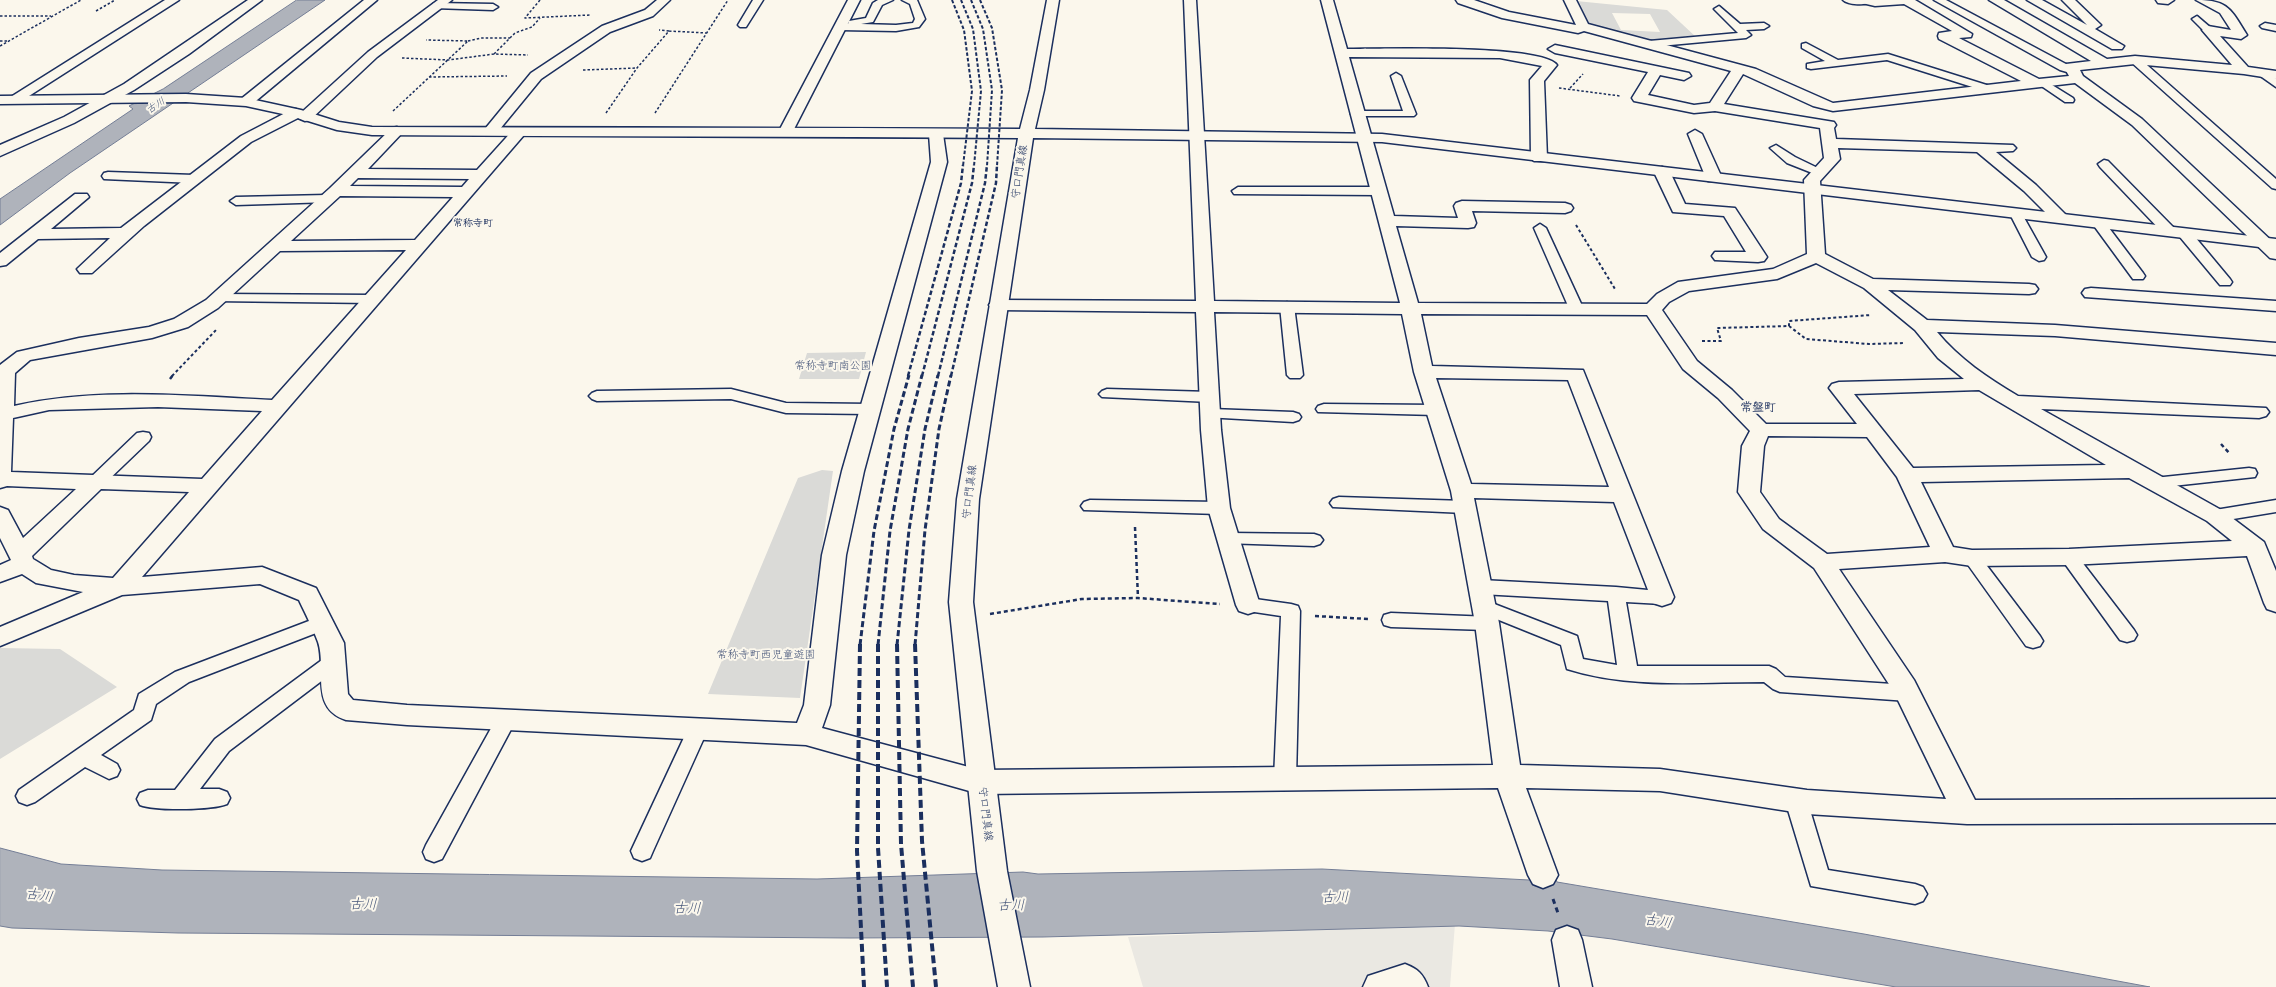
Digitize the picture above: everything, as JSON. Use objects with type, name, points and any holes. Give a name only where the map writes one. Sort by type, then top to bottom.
[{"type":"street","points":[[7,100],[174,0]]},
{"type":"street","points":[[0,152],[73,119],[110,98],[159,68],[256,0]]},
{"type":"street","points":[[246,102],[371,0]]},
{"type":"street","points":[[490,132],[536,76],[606,29],[649,13],[664,0]]},
{"type":"street","points":[[786,131],[854,0]]},
{"type":"street","name":"守口門真線","points":[[1014,987],[992,871],[980,782],[961,602],[968,499],[1026,135],[1037,90],[1053,0]]},
{"type":"street","points":[[1190,0],[1210,405],[1219,508],[1248,606]]},
{"type":"street","points":[[1327,0],[1410,306],[1424,372],[1464,499],[1484,606],[1508,776],[1543,874]]},
{"type":"street","points":[[1462,0],[1506,15],[1580,28],[1649,44],[1751,72],[1818,103],[1833,107],[2040,83],[2076,75]]},
{"type":"street","points":[[1570,0],[1580,28]]},
{"type":"street","points":[[1867,0],[1874,2],[1906,0],[1966,34],[1944,36],[2040,83]]},
{"type":"street","points":[[1994,0],[2104,63]]},
{"type":"street","points":[[2032,0],[2117,46]]},
{"type":"street","points":[[2068,0],[2117,46],[2135,60]]},
{"type":"street","points":[[2162,0],[2167,0]]},
{"type":"street","points":[[2202,0],[2225,10],[2241,35],[2208,30]]},
{"type":"street","points":[[86,269],[126,232],[246,139],[301,115],[369,57],[441,3]]},
{"type":"street","points":[[1542,61],[1580,28]]},
{"type":"street","points":[[2208,30],[2244,70]]},
{"type":"street","points":[[1555,49],[1684,76]]},
{"type":"street","points":[[1341,54],[1500,54],[1542,61],[1550,65],[1537,80],[1539,158]]},
{"type":"street","points":[[2269,74],[2244,70],[2135,60],[2071,67],[2076,75],[2137,122],[2272,247]]},
{"type":"street","points":[[1715,107],[1739,69]]},
{"type":"street","points":[[1656,70],[1638,98],[1694,109],[1715,107],[1828,125],[1838,117],[1833,107]]},
{"type":"street","points":[[7,100],[186,98],[246,102],[301,115],[337,126],[397,131],[592,133],[786,131],[936,134],[1382,138],[1539,158],[2098,223],[2272,247]]},
{"type":"street","points":[[1816,256],[1814,190],[1812,180],[1832,159],[1827,127],[1828,125]]},
{"type":"street","points":[[208,486],[0,480],[3,414],[2,371],[24,356],[79,344],[152,332],[181,323],[219,298],[331,195],[397,131]]},
{"type":"street","points":[[0,637],[119,587],[519,132]]},
{"type":"street","points":[[806,734],[817,705],[834,555],[853,471],[939,162],[936,134]]},
{"type":"street","points":[[1695,134],[1714,178]]},
{"type":"street","points":[[1830,143],[2008,148]]},
{"type":"street","points":[[1981,147],[2030,188],[2060,219]]},
{"type":"street","points":[[1662,172],[1679,209],[1729,211],[1758,257],[1721,256]]},
{"type":"street","points":[[354,173],[481,175]]},
{"type":"street","points":[[331,195],[465,192]]},
{"type":"street","points":[[0,261],[81,197]]},
{"type":"street","points":[[1386,221],[1468,223],[1462,206],[1566,208]]},
{"type":"street","points":[[35,234],[126,232]]},
{"type":"street","points":[[275,246],[419,245]]},
{"type":"street","points":[[998,305],[1410,306],[1652,310],[1663,298],[1684,286],[1777,274],[1816,256]]},
{"type":"street","points":[[1816,256],[1870,284],[1922,326],[1945,354],[1983,384],[2154,483],[2215,516],[2256,548],[2276,603]]},
{"type":"street","points":[[1870,284],[2030,289]]},
{"type":"street","points":[[2091,293],[2276,306]]},
{"type":"street","points":[[1652,310],[1690,365],[1725,394],[1761,430],[1873,431]]},
{"type":"street","points":[[1922,326],[1997,326],[2100,332],[2276,349]]},
{"type":"street","points":[[1424,372],[1576,374],[1662,597]]},
{"type":"street","points":[[1944,554],[1907,475],[1839,388],[1983,384]]},
{"type":"street","points":[[3,414],[49,404],[149,402],[278,406]]},
{"type":"street","points":[[2013,402],[2259,412]]},
{"type":"street","points":[[1761,430],[1753,446],[1749,492],[1771,524],[1822,562],[1908,693],[1967,812]]},
{"type":"street","points":[[1907,475],[2133,471]]},
{"type":"street","points":[[0,574],[21,559],[96,482]]},
{"type":"street","points":[[1464,499],[1622,494]]},
{"type":"street","points":[[0,515],[21,559],[44,577],[74,583],[119,587],[262,575],[308,594],[331,643],[335,697],[346,710],[506,720],[806,734],[980,782],[1508,776],[1660,780],[1796,800],[1967,812],[2276,810]]},
{"type":"street","points":[[1822,562],[1944,554],[1972,558],[2069,556],[2256,548]]},
{"type":"street","points":[[1567,940],[1576,987]]},
{"type":"street","points":[[1379,987],[1405,979],[1412,987]]},
{"type":"lane","points":[[743,25],[758,0]]},
{"type":"lane","points":[[841,25],[862,23],[870,20],[878,3],[888,0]]},
{"type":"lane","points":[[841,25],[896,28],[916,25],[920,19],[914,2],[906,0]]},
{"type":"lane","points":[[1848,0],[1867,0]]},
{"type":"lane","points":[[1939,0],[2076,75]]},
{"type":"lane","points":[[441,3],[493,8]]},
{"type":"lane","points":[[1649,44],[1746,35],[1719,9]]},
{"type":"lane","points":[[749,15],[760,15]]},
{"type":"lane","points":[[2197,19],[2208,30]]},
{"type":"lane","points":[[1737,27],[1764,26]]},
{"type":"lane","points":[[2265,26],[2276,28]]},
{"type":"lane","points":[[1806,46],[1836,64]]},
{"type":"lane","points":[[1811,66],[1888,57],[1989,89]]},
{"type":"lane","points":[[2135,60],[2276,185]]},
{"type":"lane","points":[[2269,74],[2276,84]]},
{"type":"lane","points":[[1357,114],[1410,114],[1396,76]]},
{"type":"lane","points":[[2040,83],[2069,100]]},
{"type":"lane","points":[[1776,148],[1791,160],[1820,172]]},
{"type":"lane","points":[[2104,164],[2178,233],[2225,282]]},
{"type":"lane","points":[[108,176],[194,179]]},
{"type":"lane","points":[[1238,191],[1378,191]]},
{"type":"lane","points":[[236,201],[331,195]]},
{"type":"lane","points":[[2016,214],[2040,257]]},
{"type":"lane","points":[[2098,223],[2138,276]]},
{"type":"lane","points":[[1540,228],[1576,308]]},
{"type":"lane","points":[[219,298],[372,299]]},
{"type":"lane","points":[[1287,306],[1295,375]]},
{"type":"lane","points":[[597,396],[732,394],[786,408],[871,409]]},
{"type":"lane","points":[[1108,394],[1210,405],[1293,417]]},
{"type":"lane","points":[[1324,409],[1436,410]]},
{"type":"lane","points":[[96,482],[143,437]]},
{"type":"lane","points":[[2154,483],[2249,473]]},
{"type":"lane","points":[[1339,503],[1464,499]]},
{"type":"lane","points":[[1090,506],[1219,508]]},
{"type":"lane","points":[[2215,516],[2276,506]]},
{"type":"lane","points":[[1229,539],[1314,540]]},
{"type":"lane","points":[[2069,556],[2127,636]]},
{"type":"lane","points":[[1972,558],[2033,641]]},
{"type":"lane","points":[[1391,620],[1484,606],[1616,594],[1662,597]]},
{"type":"lane","points":[[1616,594],[1628,674]]},
{"type":"lane","points":[[1248,606],[1292,611],[1285,779]]},
{"type":"lane","points":[[1484,606],[1570,641],[1574,664],[1602,671],[1628,674],[1769,674],[1780,684],[1908,693]]},
{"type":"lane","points":[[27,796],[144,714],[146,700],[182,677],[322,623]]},
{"type":"lane","points":[[180,798],[222,745],[333,662]]},
{"type":"lane","points":[[434,852],[506,720]]},
{"type":"lane","points":[[642,851],[698,729]]},
{"type":"lane","points":[[84,756],[109,770]]},
{"type":"lane","points":[[148,799],[219,798]]},
{"type":"lane","points":[[1796,800],[1819,879],[1915,894]]},
{"type":"path","points":[[0,46],[81,0]]},
{"type":"path","points":[[96,11],[115,0]]},
{"type":"path","points":[[494,54],[515,33],[532,27],[540,18],[525,18],[540,0]]},
{"type":"path","points":[[642,133],[728,0]]},
{"type":"path","points":[[0,16],[52,16]]},
{"type":"path","points":[[642,16],[643,20],[634,28],[706,33]]},
{"type":"path","points":[[592,133],[637,68],[669,31]]},
{"type":"path","points":[[392,40],[468,41],[510,38]]},
{"type":"path","points":[[0,41],[8,41]]},
{"type":"path","points":[[372,130],[468,41]]},
{"type":"path","points":[[369,57],[448,60],[494,54],[567,55]]},
{"type":"path","points":[[582,70],[637,68]]},
{"type":"path","points":[[429,78],[536,76]]},
{"type":"path","points":[[1537,86],[1638,98]]},
{"type":"path","points":[[1566,208],[1628,309]]},
{"type":"path","points":[[149,402],[245,298]]},
{"type":"path","points":[[1789,326],[1789,321],[1906,313]]},
{"type":"path","points":[[1673,341],[1721,341],[1717,328],[1789,326],[1806,340],[1869,344],[1935,342]]},
{"type":"path","points":[[1135,507],[1138,598]]},
{"type":"path","points":[[962,618],[1082,599],[1138,598],[1248,606]]},
{"type":"path","points":[[1292,611],[1319,616],[1391,620]]},
{"type":"path","points":[[1543,874],[1567,940]]},
{"type":"shaded area","points":[[1455,924],[1450,987],[1143,987],[1128,937]]},
{"type":"green space","points":[[1576,1],[1667,10],[1696,37],[1641,41],[1584,23]],"holes":[[[1612,13],[1650,14],[1660,32],[1621,30]]]},
{"type":"green space","name":"常称寺町南公園","points":[[866,352],[859,379],[799,379],[807,353]]},
{"type":"green space","name":"常称寺町西児童遊園","points":[[822,470],[833,471],[800,698],[708,694],[798,478]]},
{"type":"green space","points":[[0,648],[60,649],[117,687],[0,759]]},
{"type":"water","name":"古川","points":[[297,0],[325,0],[70,173],[0,225],[0,199],[133,109],[129,106],[163,89]]},
{"type":"water","name":"古川","points":[[0,848],[61,864],[162,870],[817,879],[1023,872],[1038,874],[1322,869],[1529,880],[1534,875],[1554,876],[1557,882],[1864,934],[2150,987],[1896,987],[1612,939],[1548,931],[1459,926],[1043,937],[850,938],[178,933],[12,928],[0,926]]},
{"type":"railway","points":[[952,0],[964,30],[972,91],[963,166]]},
{"type":"railway","points":[[961,0],[973,29],[981,91],[974,166]]},
{"type":"railway","points":[[971,0],[983,29],[992,90],[987,166]]},
{"type":"railway","points":[[980,0],[992,28],[1002,90],[997,166]]},
{"type":"railway","points":[[908,376],[961,183],[963,165]]},
{"type":"railway","points":[[922,376],[972,183],[974,165]]},
{"type":"railway","points":[[938,376],[985,183],[987,165]]},
{"type":"railway","points":[[951,376],[996,183],[997,165]]},
{"type":"railway","points":[[860,645],[874,531],[894,429],[909,375]]},
{"type":"railway","points":[[878,645],[890,531],[908,429],[922,375]]},
{"type":"railway","points":[[897,645],[909,530],[925,429],[938,375]]},
{"type":"railway","points":[[915,645],[925,530],[939,429],[951,375]]},
{"type":"railway","points":[[860,644],[857,851],[864,987]]},
{"type":"railway","points":[[878,645],[878,848],[887,987]]},
{"type":"railway","points":[[897,645],[901,844],[913,987]]},
{"type":"railway","points":[[915,645],[922,841],[936,987]]},
{"type":"district","name":"常称寺町","points":[[473,223]]},
{"type":"district","name":"常盤町","points":[[1758,408]]}]
